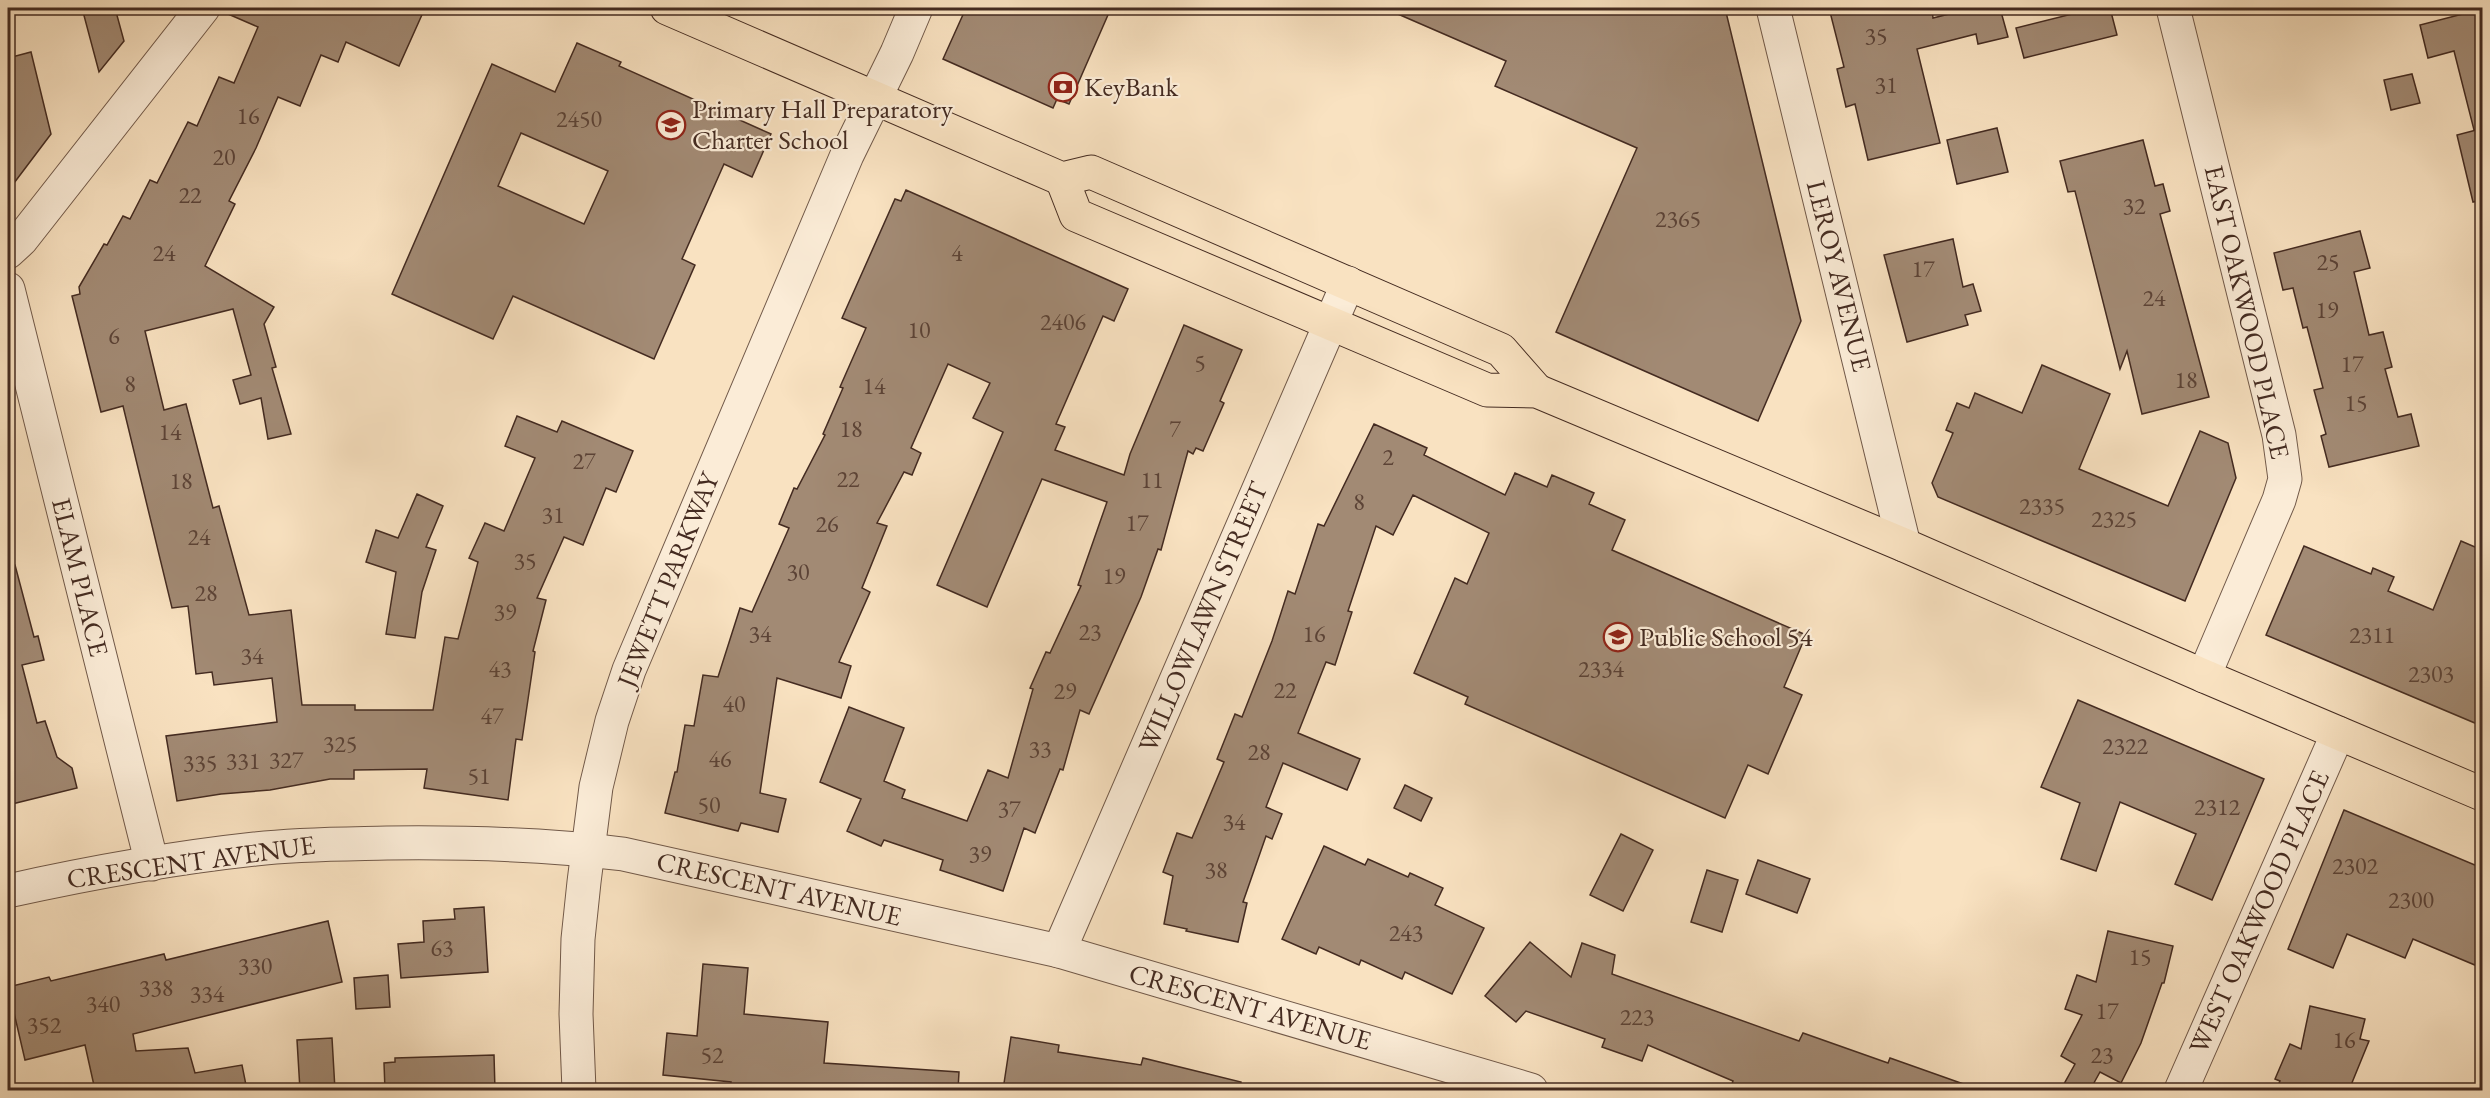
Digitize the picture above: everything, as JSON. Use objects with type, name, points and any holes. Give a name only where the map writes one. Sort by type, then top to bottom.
[{"type":"main road","points":[[667,8],[1062,179],[1091,172],[1501,350],[1537,391]]},
{"type":"main road","points":[[1062,179],[1076,215],[1487,390],[1537,391],[1905,545],[2204,676],[2482,794]]},
{"type":"street","points":[[8,252],[21,240],[203,8]]},
{"type":"street","name":"JEWETT PARKWAY","points":[[579,1090],[576,1014],[578,939],[596,787],[612,721],[629,670],[843,165],[916,8]]},
{"type":"street","name":"LEROY AVENUE","points":[[1773,8],[1905,545]]},
{"type":"street","name":"EAST OAKWOOD PLACE","points":[[2173,8],[2279,435],[2285,479],[2279,500],[2204,676]]},
{"type":"street","name":"WILLOWLAWN STREET","points":[[1059,951],[1348,283]]},
{"type":"street","name":"ELAM PLACE","points":[[8,289],[152,864]]},
{"type":"street","name":"WEST OAKWOOD PLACE","points":[[2181,1090],[2338,733]]},
{"type":"street","name":"CRESCENT AVENUE","points":[[8,891],[152,864],[257,848],[328,844],[476,842],[623,854],[1059,951],[1531,1090]]},
{"type":"building","points":[[82,8],[115,8],[124,41],[99,72]]},
{"type":"building","points":[[221,8],[425,8],[399,66],[346,42],[338,62],[321,55],[300,106],[278,97],[256,148],[229,201],[235,204],[205,266],[274,307],[264,324],[276,367],[272,368],[291,434],[268,439],[261,398],[240,404],[233,380],[251,375],[233,309],[145,331],[164,410],[186,404],[213,508],[219,506],[249,615],[291,610],[302,705],[355,705],[355,710],[433,710],[445,637],[458,639],[478,562],[469,558],[485,523],[504,531],[535,458],[505,446],[517,416],[557,432],[562,421],[633,451],[616,492],[606,488],[583,545],[564,537],[537,598],[546,600],[533,651],[535,652],[522,740],[516,739],[508,800],[424,788],[427,769],[354,770],[354,779],[330,779],[270,790],[177,801],[166,736],[277,722],[272,678],[214,685],[212,672],[196,674],[188,606],[172,608],[123,406],[101,412],[72,296],[80,294],[79,287],[104,244],[107,245],[123,216],[130,219],[150,180],[157,183],[188,122],[197,126],[219,77],[234,83],[258,27],[221,11]]},
{"type":"building","points":[[966,8],[1111,8],[1069,104],[1057,99],[1053,108],[943,59]]},
{"type":"building","points":[[1384,8],[1725,8],[1801,321],[1758,421],[1556,332],[1637,148],[1495,86],[1506,61]]},
{"type":"building","points":[[1829,8],[1932,8],[1933,18],[1973,8],[2000,8],[2008,37],[1978,44],[1976,34],[1917,49],[1940,143],[1868,160],[1855,104],[1846,107],[1837,69],[1844,67]]},
{"type":"building","points":[[2096,8],[2110,8],[2117,35],[2024,58],[2016,28]]},
{"type":"building","points":[[2482,9],[2482,200],[2473,202],[2457,135],[2480,129],[2474,130],[2454,51],[2428,58],[2420,25]]},
{"type":"building","points":[[577,43],[621,62],[619,66],[771,134],[752,177],[724,164],[682,259],[695,265],[654,359],[513,296],[493,339],[392,294],[492,64],[555,92]],"holes":[[[521,133],[608,171],[584,224],[498,186]]]},
{"type":"building","points":[[31,52],[51,134],[8,191],[8,58]]},
{"type":"building","points":[[2412,74],[2420,103],[2391,110],[2384,80]]},
{"type":"building","points":[[1997,128],[2008,172],[1957,184],[1947,140]]},
{"type":"building","points":[[2143,140],[2155,186],[2163,184],[2170,211],[2160,214],[2209,397],[2142,414],[2127,351],[2120,369],[2075,191],[2068,192],[2060,161]]},
{"type":"building","points":[[906,190],[1128,289],[1114,321],[1103,316],[1056,424],[1065,427],[1055,450],[1124,475],[1130,454],[1184,325],[1242,350],[1220,401],[1224,403],[1203,451],[1196,448],[1193,454],[1188,451],[1161,550],[1158,549],[1141,597],[1089,714],[1080,710],[1063,770],[1060,769],[1035,833],[1024,828],[1003,891],[940,870],[943,860],[884,840],[881,846],[847,831],[861,799],[820,782],[849,707],[904,728],[884,781],[905,790],[902,798],[967,821],[988,770],[1008,778],[1033,689],[1030,688],[1046,652],[1050,653],[1081,586],[1078,585],[1107,502],[1042,479],[987,607],[937,585],[1003,432],[973,418],[990,383],[948,364],[911,448],[921,453],[912,475],[904,472],[877,523],[887,526],[862,588],[870,592],[839,662],[851,666],[841,698],[777,678],[760,793],[786,799],[778,832],[741,823],[738,831],[665,813],[675,772],[677,772],[685,725],[694,726],[703,675],[718,677],[740,608],[752,612],[789,528],[779,524],[794,488],[797,489],[825,435],[823,434],[843,388],[840,387],[866,328],[842,318],[895,199],[901,201]]},
{"type":"building","points":[[2360,231],[2370,268],[2354,272],[2369,335],[2383,332],[2392,367],[2385,369],[2398,417],[2411,414],[2419,446],[2329,467],[2321,436],[2326,434],[2314,390],[2323,388],[2307,327],[2303,328],[2293,288],[2283,290],[2274,253]]},
{"type":"building","points":[[1953,239],[1963,287],[1973,284],[1981,311],[1965,315],[1968,325],[1907,342],[1884,255]]},
{"type":"building","points":[[2042,365],[2110,394],[2079,469],[2168,506],[2200,431],[2228,443],[2236,478],[2185,601],[1938,497],[1932,483],[1953,433],[1946,430],[1957,403],[1969,408],[1975,393],[2022,413]]},
{"type":"building","points":[[1374,424],[1427,448],[1424,455],[1505,495],[1515,473],[1547,487],[1552,475],[1594,493],[1589,504],[1625,520],[1612,550],[1806,635],[1784,687],[1802,695],[1768,774],[1748,765],[1725,818],[1465,704],[1468,697],[1414,673],[1455,578],[1467,584],[1489,533],[1413,495],[1393,535],[1376,526],[1348,611],[1352,612],[1335,665],[1326,662],[1298,733],[1360,759],[1347,790],[1283,763],[1266,807],[1282,814],[1272,839],[1266,836],[1243,902],[1247,903],[1238,942],[1164,924],[1173,876],[1163,872],[1177,833],[1192,838],[1224,762],[1217,759],[1235,714],[1242,717],[1272,641],[1288,591],[1295,594],[1318,524],[1324,526]]},
{"type":"building","points":[[417,494],[443,506],[426,547],[436,550],[422,592],[415,638],[386,634],[396,572],[366,562],[376,530],[398,538]]},
{"type":"building","points":[[2461,541],[2482,550],[2482,726],[2266,635],[2304,546],[2371,574],[2373,568],[2394,577],[2388,591],[2433,610]]},
{"type":"building","points":[[15,565],[34,637],[38,636],[44,660],[22,665],[37,723],[45,721],[57,757],[72,768],[77,788],[8,805],[8,566]]},
{"type":"building","points":[[2078,700],[2264,779],[2212,900],[2175,884],[2196,834],[2120,802],[2096,871],[2061,859],[2080,803],[2041,787]]},
{"type":"building","points":[[1405,785],[1432,798],[1421,821],[1394,808]]},
{"type":"building","points":[[2344,810],[2482,868],[2482,968],[2413,939],[2405,958],[2347,934],[2333,968],[2288,949]]},
{"type":"building","points":[[1621,834],[1653,850],[1623,911],[1590,895]]},
{"type":"building","points":[[1324,846],[1365,865],[1368,859],[1408,877],[1410,873],[1443,888],[1435,905],[1484,928],[1452,994],[1405,972],[1402,979],[1361,960],[1359,965],[1319,947],[1316,954],[1282,939]]},
{"type":"building","points":[[1758,860],[1810,879],[1797,913],[1746,894]]},
{"type":"building","points":[[1707,870],[1738,880],[1722,932],[1691,922]]},
{"type":"building","points":[[484,907],[488,972],[401,978],[398,944],[424,942],[423,921],[455,919],[454,909]]},
{"type":"building","points":[[328,921],[342,982],[133,1034],[136,1051],[188,1048],[195,1073],[242,1065],[247,1090],[95,1090],[85,1045],[25,1060],[8,987],[49,977],[51,981],[164,954],[166,960]]},
{"type":"building","points":[[2108,931],[2173,946],[2164,983],[2162,983],[2141,1043],[2121,1083],[2100,1072],[2090,1090],[2077,1090],[2064,1084],[2075,1064],[2061,1056],[2082,1015],[2065,1009],[2077,975],[2096,982]]},
{"type":"building","points":[[1530,942],[1571,977],[1582,943],[1615,955],[1612,974],[1799,1041],[1803,1033],[1888,1063],[1890,1058],[1972,1087],[1971,1090],[1730,1090],[1733,1081],[1648,1045],[1642,1061],[1602,1047],[1605,1039],[1526,1011],[1516,1022],[1485,996]]},
{"type":"building","points":[[703,964],[748,968],[744,1014],[828,1022],[824,1063],[959,1072],[958,1090],[730,1090],[731,1082],[663,1075],[667,1033],[697,1036]]},
{"type":"building","points":[[388,975],[390,1007],[356,1009],[354,978]]},
{"type":"building","points":[[2310,1006],[2365,1019],[2360,1039],[2369,1041],[2349,1090],[2276,1090],[2280,1081],[2275,1079],[2290,1044],[2301,1049]]},
{"type":"building","points":[[1011,1037],[1059,1045],[1058,1052],[1141,1065],[1143,1058],[1241,1082],[1240,1090],[1003,1090]]},
{"type":"building","points":[[332,1038],[335,1090],[300,1090],[297,1040]]},
{"type":"building","points":[[494,1055],[495,1090],[385,1090],[384,1063],[395,1062],[395,1058]]},
{"type":"place","name":"KeyBank","points":[[1063,87]]},
{"type":"place","name":"Primary Hall Preparatory Charter School","points":[[671,125]]},
{"type":"place","name":"Public School 54","points":[[1618,637]]}]
